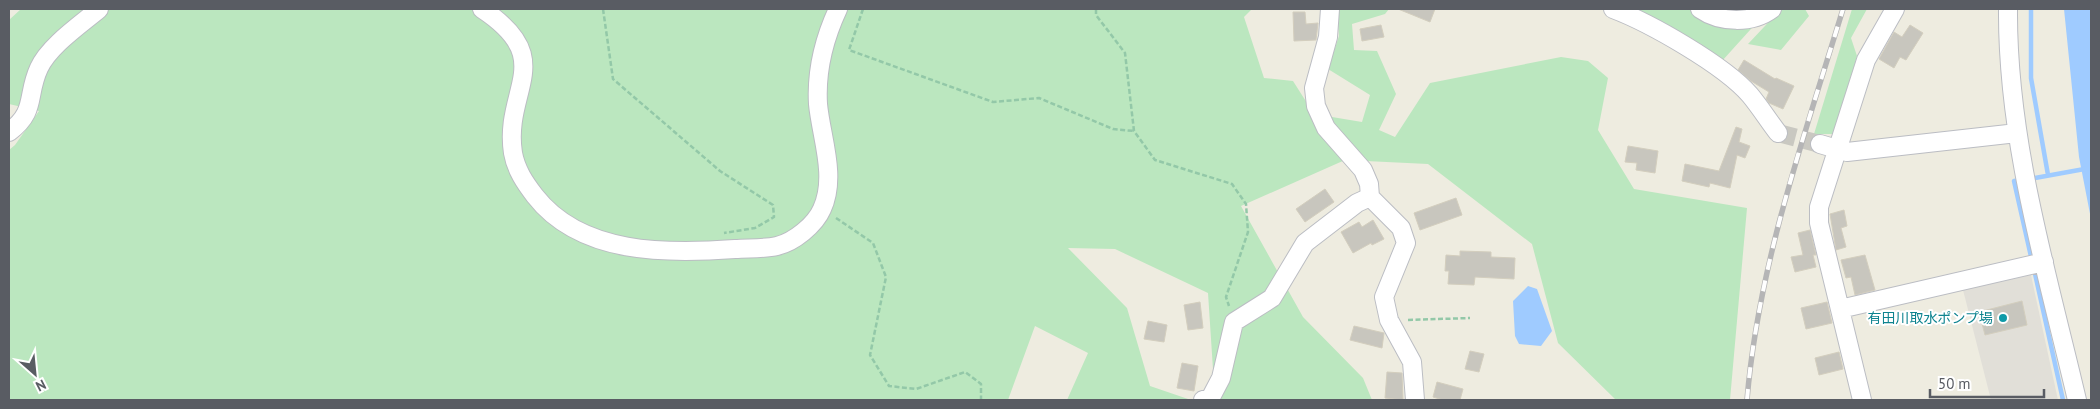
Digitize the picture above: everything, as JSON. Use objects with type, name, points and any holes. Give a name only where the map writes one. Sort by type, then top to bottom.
[{"type":"street","points":[[9,132],[27,115],[39,68],[56,45],[99,9]]},
{"type":"street","points":[[482,9],[500,20],[518,41],[525,68],[513,130],[513,154],[521,178],[544,208],[577,232],[621,247],[708,251],[777,246],[796,237],[810,226],[822,208],[829,179],[818,103],[820,62],[828,30],[838,9]]},
{"type":"street","points":[[1330,9],[1326,44],[1314,88],[1316,106],[1326,128],[1363,170],[1370,184],[1370,197],[1401,228],[1406,243],[1384,297],[1389,320],[1412,362],[1415,400]]},
{"type":"street","points":[[1613,9],[1640,19],[1719,69],[1749,94],[1778,133]]},
{"type":"street","points":[[1700,9],[1706,13],[1744,21],[1772,9]]},
{"type":"street","points":[[1862,400],[1818,223],[1819,207],[1828,147],[1866,60],[1895,9]]},
{"type":"street","points":[[2008,9],[2008,34],[2016,133],[2036,264],[2077,400]]},
{"type":"street","points":[[1828,147],[1846,152],[2016,133]]},
{"type":"street","points":[[1203,400],[1210,399],[1222,378],[1234,322],[1272,298],[1305,243],[1357,203],[1370,197]]},
{"type":"street","points":[[1840,309],[2036,264]]},
{"type":"path","points":[[603,9],[613,79],[720,171],[773,205],[774,217],[755,228],[724,232],[708,251]]},
{"type":"path","points":[[863,9],[849,50],[994,102],[1039,98],[1113,129],[1134,131]]},
{"type":"path","points":[[1096,9],[1096,15],[1124,53],[1134,131],[1155,160],[1232,184],[1246,204],[1248,232],[1226,297],[1234,322]]},
{"type":"path","points":[[822,208],[873,243],[886,277],[870,355],[889,386],[916,389],[964,372],[982,384],[981,400]]},
{"type":"path","points":[[1389,320],[1470,318]]},
{"type":"shaded area","points":[[2031,275],[2058,400],[1991,400],[1963,290]]},
{"type":"green space","points":[[21,9],[1252,9],[1244,17],[1264,78],[1293,81],[1314,114],[1362,122],[1370,95],[1328,69],[1339,36],[1337,9],[1389,9],[1385,14],[1352,24],[1354,50],[1377,51],[1396,94],[1379,130],[1395,137],[1430,83],[1561,57],[1588,61],[1608,78],[1598,130],[1634,189],[1747,208],[1730,400],[1616,400],[1558,343],[1532,244],[1428,164],[1345,160],[1241,206],[1303,317],[1363,378],[1372,400],[1215,400],[1208,293],[1115,249],[1068,248],[1127,308],[1150,386],[1191,400],[1067,400],[1088,353],[1035,326],[1008,400],[9,400],[9,150],[15,145],[39,111],[9,104],[9,20]]},
{"type":"green space","points":[[1633,9],[1769,9],[1722,61]]},
{"type":"green space","points":[[1781,9],[1805,9],[1809,16],[1781,50],[1748,44]]},
{"type":"green space","points":[[1852,9],[1867,9],[1851,38],[1857,56],[1835,134],[1814,134]]},
{"type":"water","points":[[2064,9],[2091,9],[2091,219],[2079,157]]},
{"type":"water","points":[[1528,286],[1537,289],[1552,331],[1541,346],[1519,344],[1515,336],[1513,301]]},
{"type":"building","points":[[1398,9],[1435,9],[1430,22]]},
{"type":"building","points":[[1293,12],[1305,12],[1306,24],[1318,23],[1316,40],[1294,41]]},
{"type":"building","points":[[1381,25],[1384,37],[1362,41],[1360,29]]},
{"type":"building","points":[[1910,25],[1923,33],[1906,60],[1900,57],[1894,68],[1879,59],[1894,32],[1902,37]]},
{"type":"building","points":[[1744,60],[1775,79],[1794,86],[1783,109],[1769,103],[1766,99],[1769,92],[1738,70]]},
{"type":"building","points":[[1736,127],[1742,129],[1739,142],[1750,146],[1745,158],[1737,155],[1730,188],[1710,183],[1709,187],[1682,181],[1685,164],[1719,171]]},
{"type":"building","points":[[1628,146],[1658,151],[1655,173],[1636,170],[1637,163],[1625,162]]},
{"type":"building","points":[[1325,189],[1334,202],[1305,222],[1296,209]]},
{"type":"building","points":[[1456,198],[1462,215],[1420,230],[1414,213]]},
{"type":"building","points":[[1844,210],[1847,226],[1841,228],[1846,247],[1836,250],[1830,214]]},
{"type":"building","points":[[1373,220],[1384,239],[1372,245],[1371,243],[1353,253],[1341,232],[1359,222],[1362,227]]},
{"type":"building","points":[[1810,230],[1816,255],[1813,255],[1816,267],[1795,272],[1791,257],[1803,255],[1798,233]]},
{"type":"building","points":[[1460,251],[1491,252],[1491,257],[1515,258],[1514,279],[1475,277],[1474,285],[1448,284],[1449,271],[1445,271],[1446,255],[1460,256]]},
{"type":"building","points":[[1865,255],[1875,290],[1855,295],[1851,277],[1846,278],[1841,260]]},
{"type":"building","name":"有田川取水ポンプ場","points":[[2022,301],[2027,325],[1985,335],[1979,312]]},
{"type":"building","points":[[1200,302],[1203,328],[1188,330],[1184,305]]},
{"type":"building","points":[[1827,302],[1832,323],[1806,329],[1801,308]]},
{"type":"building","points":[[1148,321],[1167,325],[1164,342],[1144,339]]},
{"type":"building","points":[[1354,326],[1384,333],[1382,348],[1350,340]]},
{"type":"building","points":[[1470,351],[1484,354],[1479,372],[1465,369]]},
{"type":"building","points":[[1839,352],[1843,369],[1819,375],[1815,358]]},
{"type":"building","points":[[1182,363],[1198,366],[1194,391],[1177,388]]},
{"type":"building","points":[[1387,372],[1402,373],[1403,400],[1385,398]]},
{"type":"building","points":[[1437,382],[1463,389],[1460,400],[1443,400],[1433,397]]},
{"type":"waterway","points":[[2031,9],[2031,78],[2048,175]]},
{"type":"waterway","points":[[2035,178],[2090,168],[2091,165]]},
{"type":"waterway","points":[[2021,180],[2014,181],[2032,261]]},
{"type":"waterway","points":[[2034,269],[2063,400]]},
{"type":"tunnel","points":[[1778,133],[1820,144]]},
{"type":"railway","points":[[1747,400],[1761,300],[1772,251],[1798,154],[1843,9]]},
{"type":"place","name":"有田川取水ポンプ場","points":[[2003,318]]}]
